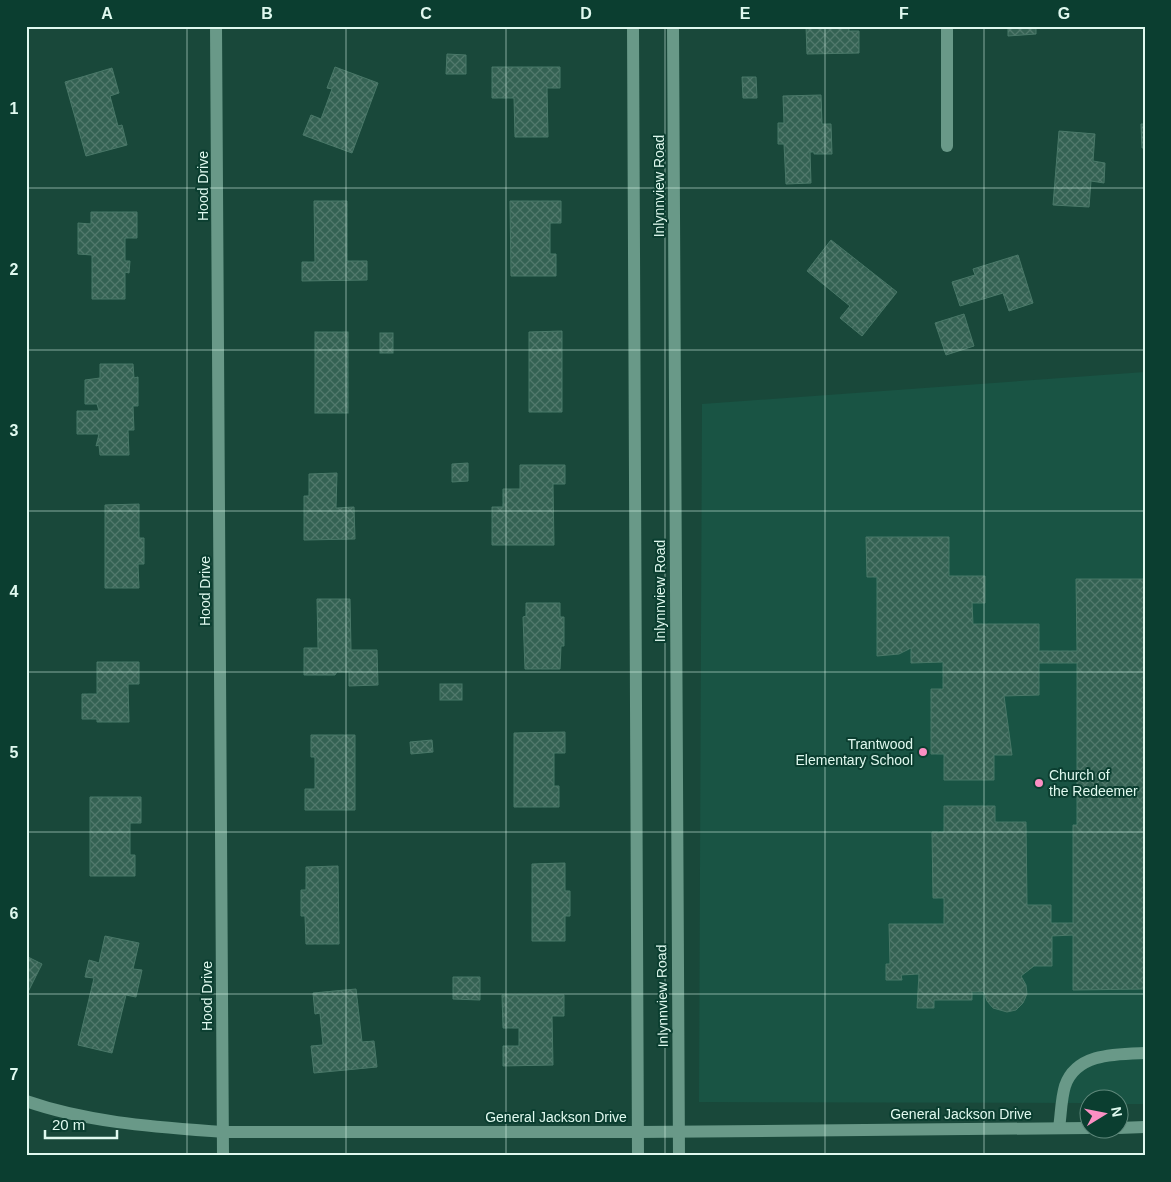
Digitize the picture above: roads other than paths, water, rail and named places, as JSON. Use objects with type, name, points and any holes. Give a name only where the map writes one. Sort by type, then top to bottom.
[{"type":"street","name":"Hood Drive","points":[[216,26],[223,1156]]},
{"type":"street","points":[[633,26],[638,1156]]},
{"type":"street","name":"Inlynnview Road","points":[[673,26],[679,1156]]},
{"type":"street","points":[[947,26],[948,146]]},
{"type":"street","points":[[1058,1128],[1065,1085],[1078,1066],[1107,1054],[1145,1053]]},
{"type":"street","name":"General Jackson Drive","points":[[26,1101],[86,1117],[154,1127],[223,1132],[679,1132],[1078,1128]]},
{"type":"street","points":[[1128,1128],[1145,1127]]},
{"type":"place","name":"Trantwood Elementary School","points":[[923,752]]},
{"type":"place","name":"Church of the Redeemer","points":[[1039,783]]}]
